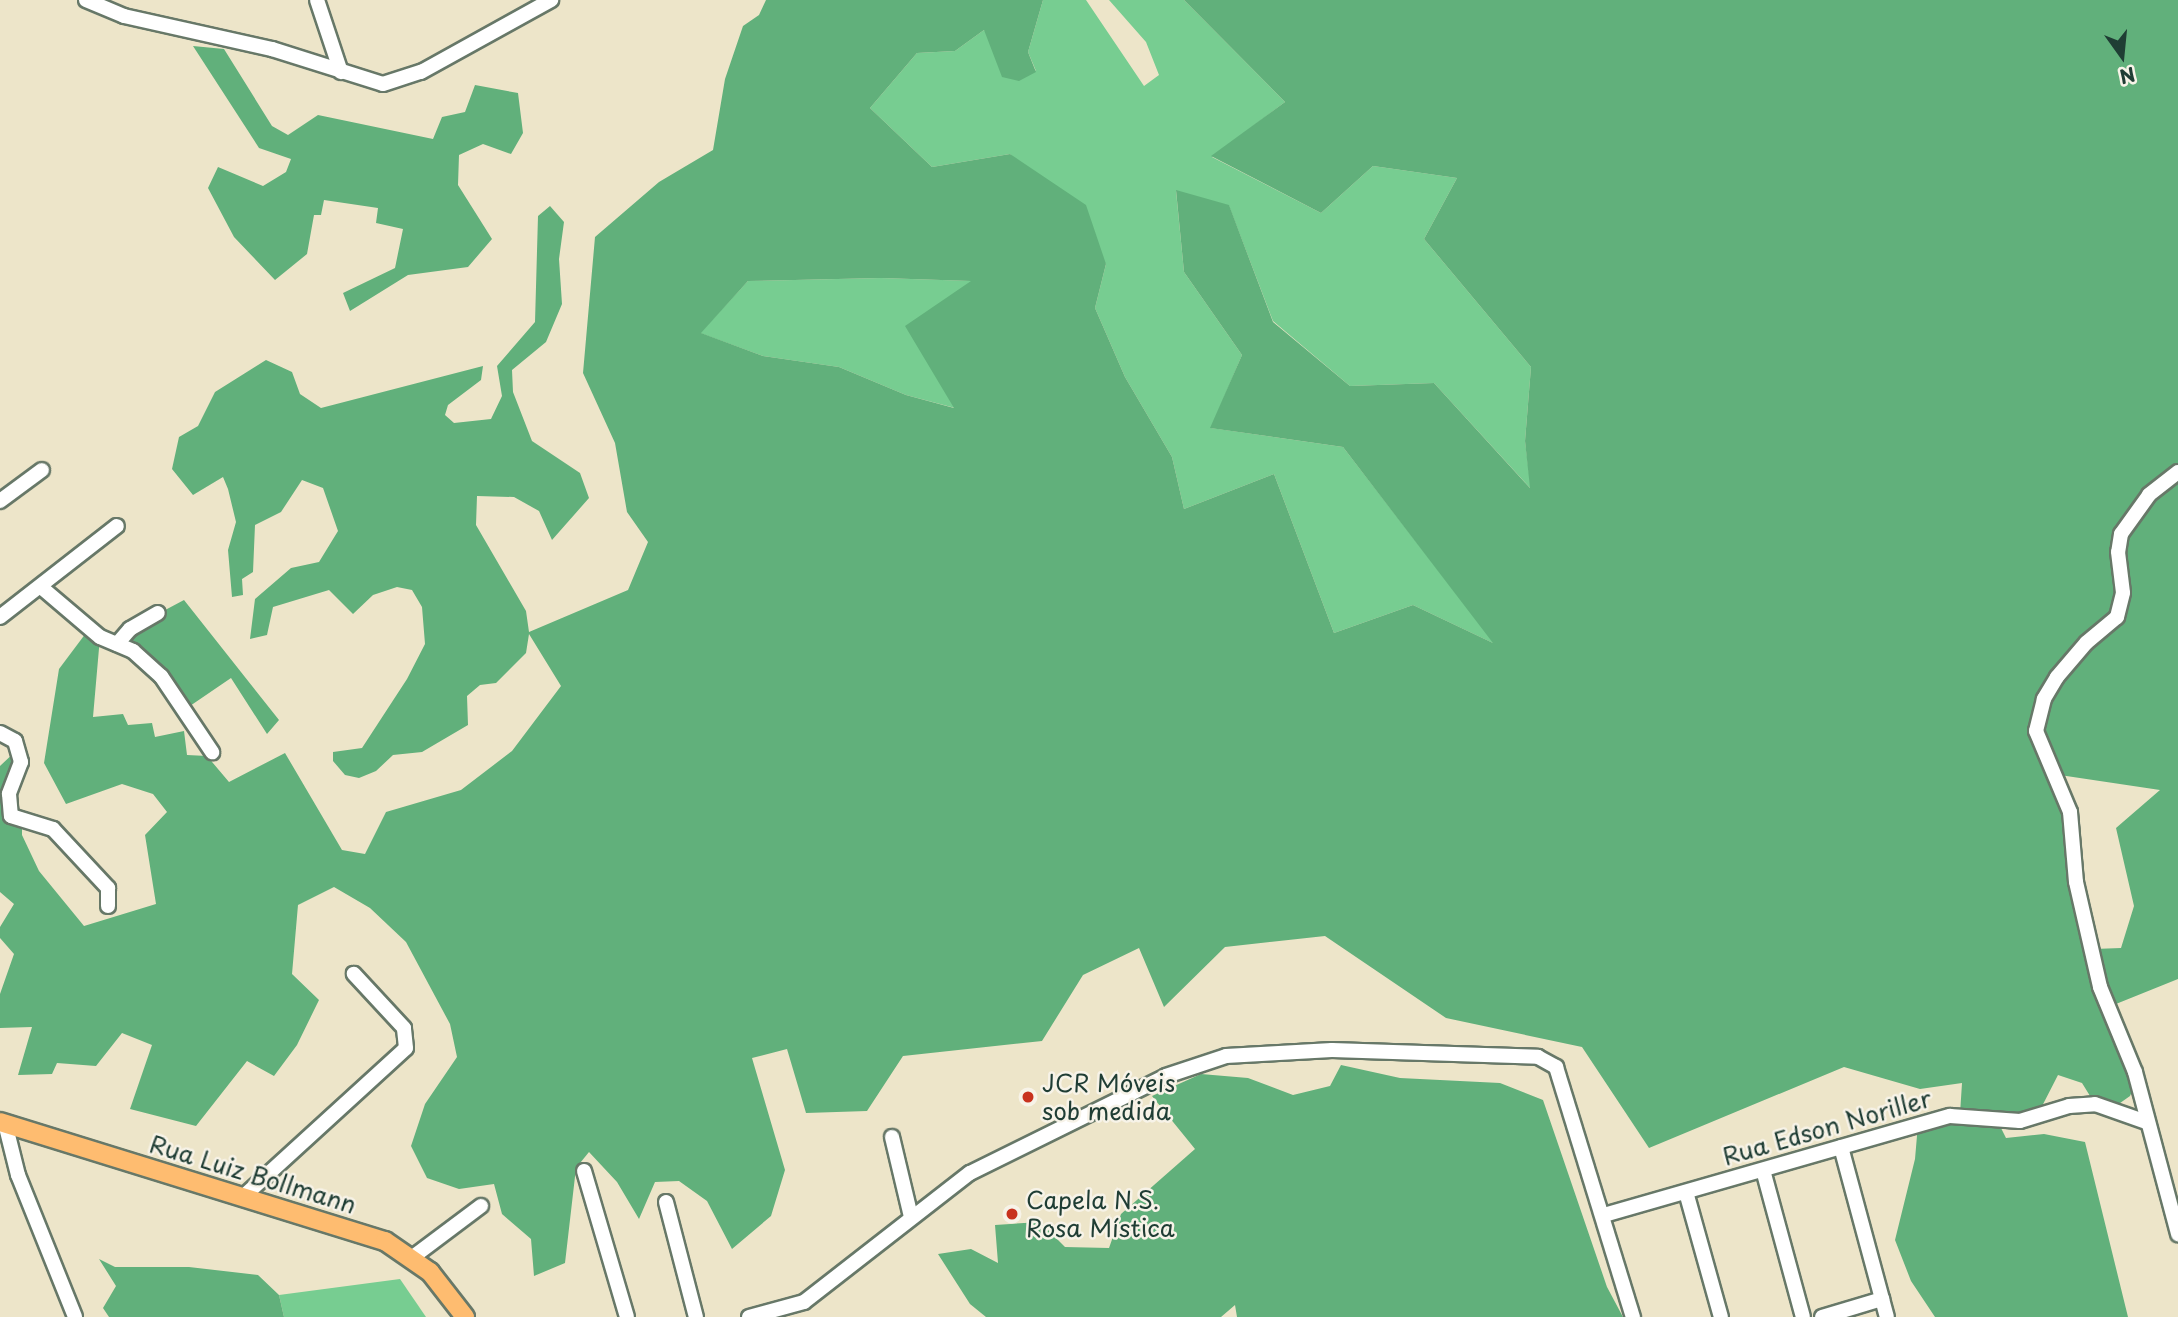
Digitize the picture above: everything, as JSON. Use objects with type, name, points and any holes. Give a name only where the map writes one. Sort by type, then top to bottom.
[{"type":"main road","name":"Rua Luiz Bollmann","points":[[3,1123],[376,1238],[412,1257],[440,1283],[464,1317]]},
{"type":"street","points":[[86,0],[124,16],[249,43],[375,83],[409,78],[551,0]]},
{"type":"street","points":[[317,0],[341,72]]},
{"type":"street","points":[[0,501],[42,470]]},
{"type":"street","points":[[2178,472],[2149,495],[2121,534],[2118,552],[2123,593],[2118,617],[2086,643],[2057,677],[2044,699],[2036,731],[2070,812],[2076,882],[2100,987],[2135,1072],[2146,1122],[2178,1234]]},
{"type":"street","points":[[0,617],[117,526]]},
{"type":"street","points":[[41,587],[89,629],[140,656],[170,685],[212,752]]},
{"type":"street","points":[[117,644],[130,629],[158,614]]},
{"type":"street","points":[[0,733],[15,741],[21,762],[9,794],[11,816],[53,829],[108,888],[108,906]]},
{"type":"street","points":[[244,1196],[406,1048],[404,1028],[354,974]]},
{"type":"street","points":[[748,1317],[804,1302],[911,1217],[983,1166],[1166,1076],[1212,1059],[1247,1053],[1332,1050],[1528,1056],[1551,1062],[1563,1080],[1633,1317]]},
{"type":"street","name":"Rua Edson Noriller","points":[[1604,1215],[1950,1116],[2020,1121],[2082,1104],[2113,1108],[2146,1122]]},
{"type":"street","points":[[3,1123],[18,1175],[75,1317]]},
{"type":"street","points":[[892,1137],[911,1217]]},
{"type":"street","points":[[1841,1147],[1887,1317]]},
{"type":"street","points":[[1763,1170],[1803,1317]]},
{"type":"street","points":[[584,1171],[627,1317]]},
{"type":"street","points":[[1686,1192],[1721,1317]]},
{"type":"street","points":[[666,1202],[696,1317]]},
{"type":"street","points":[[412,1257],[481,1206]]},
{"type":"street","points":[[1822,1317],[1882,1299]]},
{"type":"green space","points":[[766,0],[1043,0],[1028,52],[1036,72],[1019,81],[1002,77],[984,30],[955,51],[917,53],[870,108],[932,167],[1010,154],[1086,205],[1106,264],[1095,308],[1125,377],[1172,457],[1184,509],[1274,474],[1334,633],[1413,605],[1493,643],[1343,447],[1210,428],[1242,355],[1184,272],[1176,190],[1229,205],[1273,322],[1350,386],[1434,383],[1530,488],[1525,441],[1531,367],[1424,239],[1457,178],[1373,166],[1321,213],[1211,156],[1285,102],[1184,0],[2178,0],[2178,979],[2106,1008],[2137,1080],[2130,1096],[2113,1108],[2095,1104],[2082,1083],[2058,1075],[2037,1116],[1998,1122],[2006,1138],[2044,1134],[2085,1142],[2128,1317],[1935,1317],[1911,1281],[1895,1240],[1915,1159],[1918,1124],[1960,1114],[1962,1083],[1920,1089],[1844,1067],[1649,1148],[1582,1047],[1446,1018],[1325,936],[1225,947],[1164,1007],[1139,948],[1083,975],[1042,1041],[903,1056],[867,1111],[806,1113],[787,1049],[752,1058],[785,1170],[771,1216],[732,1249],[707,1201],[679,1181],[655,1182],[639,1219],[617,1182],[589,1152],[576,1168],[565,1263],[534,1276],[531,1239],[502,1214],[494,1184],[459,1189],[427,1178],[411,1146],[425,1104],[457,1057],[450,1024],[406,942],[370,908],[334,887],[298,905],[292,974],[319,1000],[297,1045],[274,1076],[247,1061],[196,1126],[130,1109],[152,1045],[122,1033],[96,1066],[57,1063],[52,1074],[18,1075],[32,1027],[0,1028],[0,994],[14,954],[0,938],[0,927],[14,904],[0,892],[0,766],[18,749],[9,794],[22,822],[22,835],[39,871],[84,926],[156,904],[145,835],[167,812],[153,794],[122,784],[66,804],[44,763],[59,669],[89,629],[100,637],[93,717],[123,714],[128,725],[152,723],[155,737],[184,731],[187,755],[207,756],[229,782],[285,753],[342,850],[365,854],[386,812],[461,790],[512,751],[561,686],[529,634],[526,653],[496,683],[480,685],[467,696],[468,725],[422,752],[393,755],[376,771],[359,778],[345,775],[333,761],[333,752],[362,748],[407,679],[425,644],[422,607],[412,590],[397,587],[373,595],[353,614],[329,590],[273,607],[267,635],[250,639],[255,599],[291,568],[319,562],[338,531],[323,488],[302,480],[281,512],[255,525],[253,572],[242,579],[243,595],[232,597],[228,550],[236,522],[228,489],[223,477],[193,495],[172,469],[179,437],[198,426],[215,392],[266,360],[292,372],[300,394],[321,408],[483,366],[481,380],[448,405],[445,415],[454,423],[491,419],[502,396],[497,366],[535,322],[538,216],[550,206],[564,222],[559,259],[562,304],[546,342],[512,370],[513,392],[532,441],[580,473],[589,498],[552,540],[539,511],[514,497],[477,496],[476,525],[526,611],[529,632],[628,590],[648,542],[627,512],[615,443],[583,373],[595,237],[659,182],[713,150],[725,79],[743,26],[759,15]],"holes":[[[881,278],[971,281],[905,326],[954,408],[906,395],[839,367],[763,356],[701,333],[748,281]],[[2053,774],[2160,790],[2116,828],[2134,906],[2121,948],[2094,949],[2065,798]]]},
{"type":"green space","points":[[1043,0],[1086,0],[1144,86],[1159,75],[1146,42],[1109,0],[1184,0],[1285,102],[1212,157],[1321,213],[1373,166],[1457,178],[1424,239],[1531,367],[1525,441],[1531,489],[1434,383],[1350,386],[1273,321],[1229,206],[1176,191],[1184,272],[1242,355],[1211,428],[1343,447],[1495,644],[1413,605],[1334,633],[1274,474],[1184,509],[1172,457],[1125,377],[1095,308],[1106,264],[1010,154],[932,167],[870,108],[917,53],[955,51],[984,30],[1036,71],[1028,52]]},
{"type":"green space","points":[[193,46],[224,49],[272,126],[288,135],[318,115],[433,139],[442,117],[465,112],[475,85],[518,93],[523,133],[511,154],[483,144],[459,155],[458,185],[492,239],[468,267],[408,275],[350,311],[343,293],[395,268],[403,229],[376,223],[378,208],[324,200],[321,215],[314,215],[307,254],[275,280],[234,237],[208,188],[218,167],[263,186],[286,172],[291,159],[259,148]]},
{"type":"green space","points":[[881,278],[972,281],[955,408],[906,395],[839,367],[763,356],[700,333],[748,281]]},
{"type":"green space","points":[[184,600],[279,720],[267,734],[231,678],[187,708],[125,647],[137,625]]},
{"type":"green space","points":[[1341,1065],[1400,1078],[1500,1083],[1543,1100],[1607,1287],[1623,1317],[1237,1317],[1235,1305],[1221,1317],[986,1317],[970,1304],[938,1254],[971,1249],[998,1263],[995,1225],[1040,1222],[1065,1247],[1109,1248],[1121,1214],[1195,1149],[1152,1096],[1201,1074],[1248,1078],[1293,1095],[1330,1086]]},
{"type":"green space","points":[[99,1259],[115,1267],[189,1267],[258,1275],[279,1295],[284,1317],[109,1317],[103,1308],[116,1286]]},
{"type":"green space","points":[[400,1279],[426,1317],[284,1317],[279,1295]]},
{"type":"place","name":"JCR Móveis sob medida","points":[[1028,1097]]},
{"type":"place","name":"Capela N.S. Rosa Mística","points":[[1012,1214]]}]
